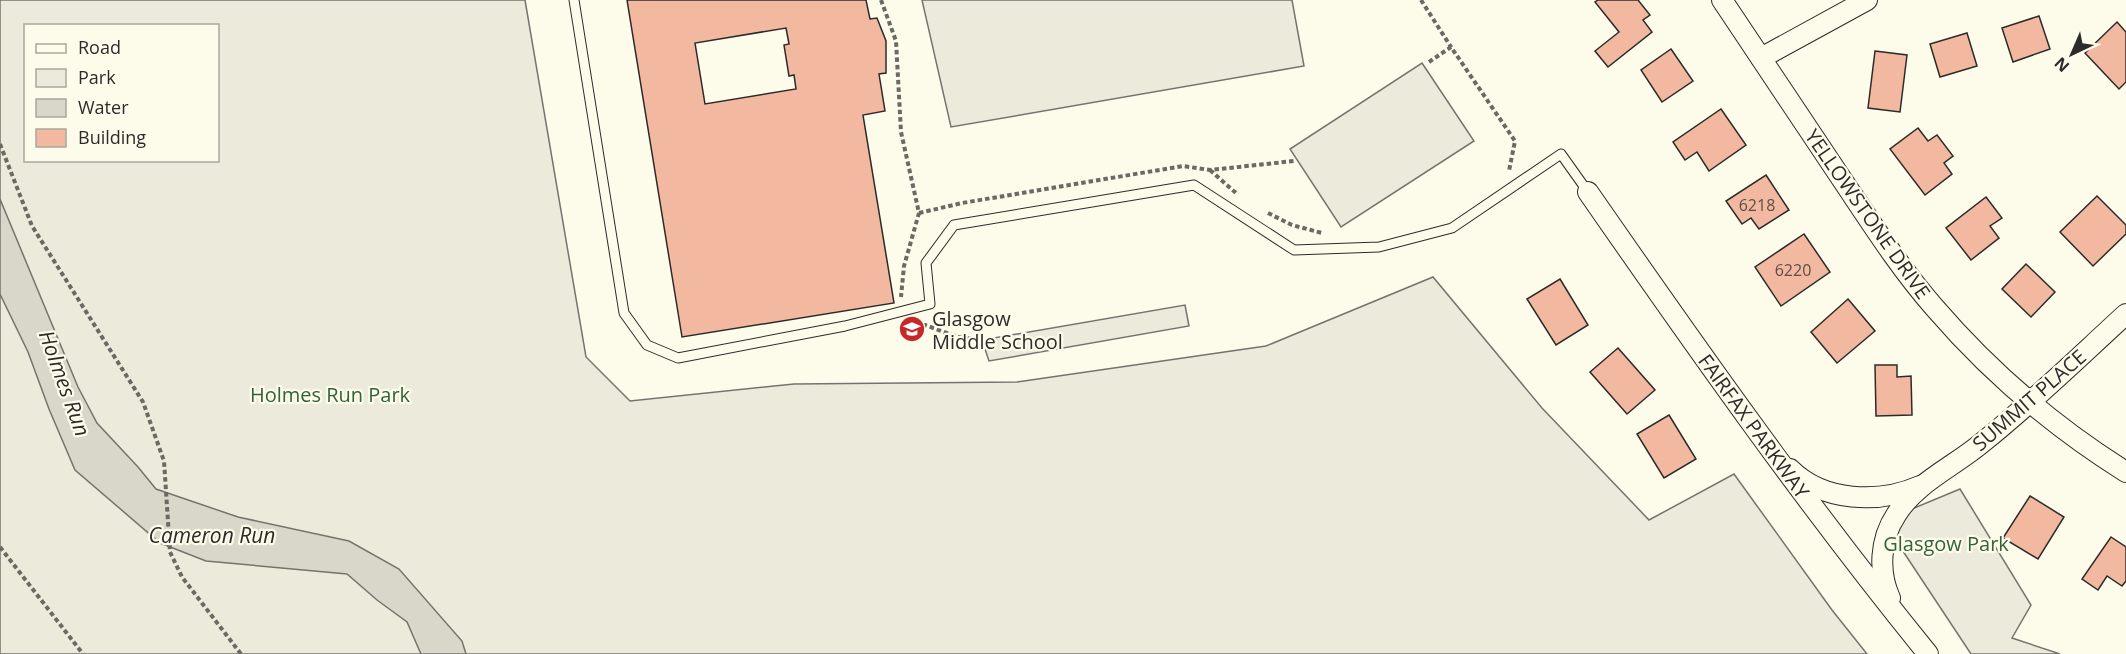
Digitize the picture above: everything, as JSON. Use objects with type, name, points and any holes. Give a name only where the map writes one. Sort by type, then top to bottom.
[{"type":"street","name":"YELLOWSTONE DRIVE","points":[[1722,0],[1893,254],[1926,297],[1977,354],[2029,402],[2126,472]]},
{"type":"street","points":[[1761,58],[1868,0]]},
{"type":"street","name":"FAIRFAX PARKWAY","points":[[1588,192],[1771,452],[1928,654]]},
{"type":"street","name":"SUMMIT PLACE","points":[[1898,616],[1885,588],[1882,556],[1887,534],[1896,515],[1910,497],[1983,442],[2126,314]]},
{"type":"street","name":"SUMMIT PLACE","points":[[1771,452],[1804,480],[1826,491],[1853,497],[1880,498],[1905,493],[1928,483]]},
{"type":"lane","points":[[574,0],[624,313],[647,345],[678,358],[845,326],[930,304],[926,263],[954,225],[1194,184],[1294,250],[1379,247],[1452,228],[1561,154],[1588,192]]},
{"type":"path","points":[[881,0],[896,41],[901,132],[919,213],[904,266],[901,297]]},
{"type":"path","points":[[1420,0],[1515,141],[1508,175]]},
{"type":"path","points":[[1429,62],[1451,47]]},
{"type":"path","points":[[0,144],[32,226],[143,402],[164,461],[170,552],[182,577],[242,654]]},
{"type":"path","points":[[919,213],[962,203],[1183,166],[1209,170],[1294,161]]},
{"type":"path","points":[[1209,170],[1241,197]]},
{"type":"path","points":[[1260,209],[1292,225],[1326,233]]},
{"type":"path","points":[[908,325],[924,325],[958,337],[982,340]]},
{"type":"path","points":[[0,547],[83,654]]},
{"type":"green space","name":"Holmes Run Park","points":[[0,0],[525,0],[586,357],[630,401],[794,384],[1017,382],[1266,346],[1433,277],[1542,408],[1649,520],[1734,474],[1832,610],[1867,654],[0,654]]},
{"type":"green space","points":[[922,0],[1292,0],[1304,66],[951,127]]},
{"type":"green space","points":[[1422,63],[1474,141],[1341,227],[1290,149]]},
{"type":"green space","name":"Glasgow Park","points":[[1960,489],[2031,605],[2012,638],[2060,654],[1971,654],[1883,521]]},
{"type":"shaded area","points":[[1185,305],[1189,326],[989,361],[982,340]]},
{"type":"water","name":"Cameron Run","points":[[0,199],[78,387],[97,423],[156,489],[238,517],[349,541],[399,569],[462,641],[466,654],[421,654],[407,622],[347,574],[206,561],[160,543],[75,470],[28,352],[0,294]]},
{"type":"building","points":[[627,0],[866,0],[870,19],[877,18],[886,41],[886,73],[879,74],[885,111],[863,115],[894,303],[682,337]],"holes":[[[786,28],[789,44],[784,45],[789,76],[794,75],[796,89],[705,104],[695,43]]]},
{"type":"building","points":[[1598,0],[1638,0],[1650,15],[1643,20],[1652,32],[1608,67],[1595,51],[1619,32],[1595,2]]},
{"type":"building","points":[[2039,16],[2050,49],[2013,62],[2002,28]]},
{"type":"building","points":[[2117,22],[2126,32],[2126,82],[2119,89],[2085,53]]},
{"type":"building","points":[[1967,33],[1977,66],[1940,77],[1930,44]]},
{"type":"building","points":[[1671,49],[1693,81],[1662,102],[1641,70]]},
{"type":"building","points":[[1875,51],[1907,55],[1900,112],[1868,108]]},
{"type":"building","points":[[1721,109],[1746,145],[1709,171],[1697,152],[1685,160],[1673,142]]},
{"type":"building","points":[[1918,128],[1928,141],[1937,135],[1953,156],[1944,163],[1952,174],[1925,195],[1890,149]]},
{"type":"building","points":[[1766,175],[1789,210],[1759,229],[1751,218],[1742,224],[1726,201]]},
{"type":"building","points":[[2097,196],[2126,225],[2126,234],[2093,266],[2060,232]]},
{"type":"building","points":[[1986,197],[2002,218],[1990,226],[1999,238],[1971,260],[1946,228]]},
{"type":"building","points":[[1804,234],[1830,272],[1781,306],[1755,267]]},
{"type":"building","points":[[2026,264],[2055,292],[2031,317],[2002,289]]},
{"type":"building","points":[[1560,279],[1588,325],[1556,345],[1527,299]]},
{"type":"building","points":[[1848,299],[1875,331],[1837,363],[1811,332]]},
{"type":"building","points":[[1618,348],[1655,390],[1627,414],[1590,372]]},
{"type":"building","points":[[1875,365],[1897,365],[1897,377],[1911,376],[1912,415],[1876,416]]},
{"type":"building","points":[[1669,415],[1696,459],[1664,478],[1637,434]]},
{"type":"building","points":[[2030,496],[2064,517],[2038,559],[2003,538]]},
{"type":"building","points":[[2111,537],[2126,547],[2126,581],[2122,586],[2107,576],[2098,590],[2082,579]]},
{"type":"place","name":"Glasgow Middle School","points":[[912,329]]},
{"type":"water label","name":"Holmes Run","points":[[65,383]]}]
